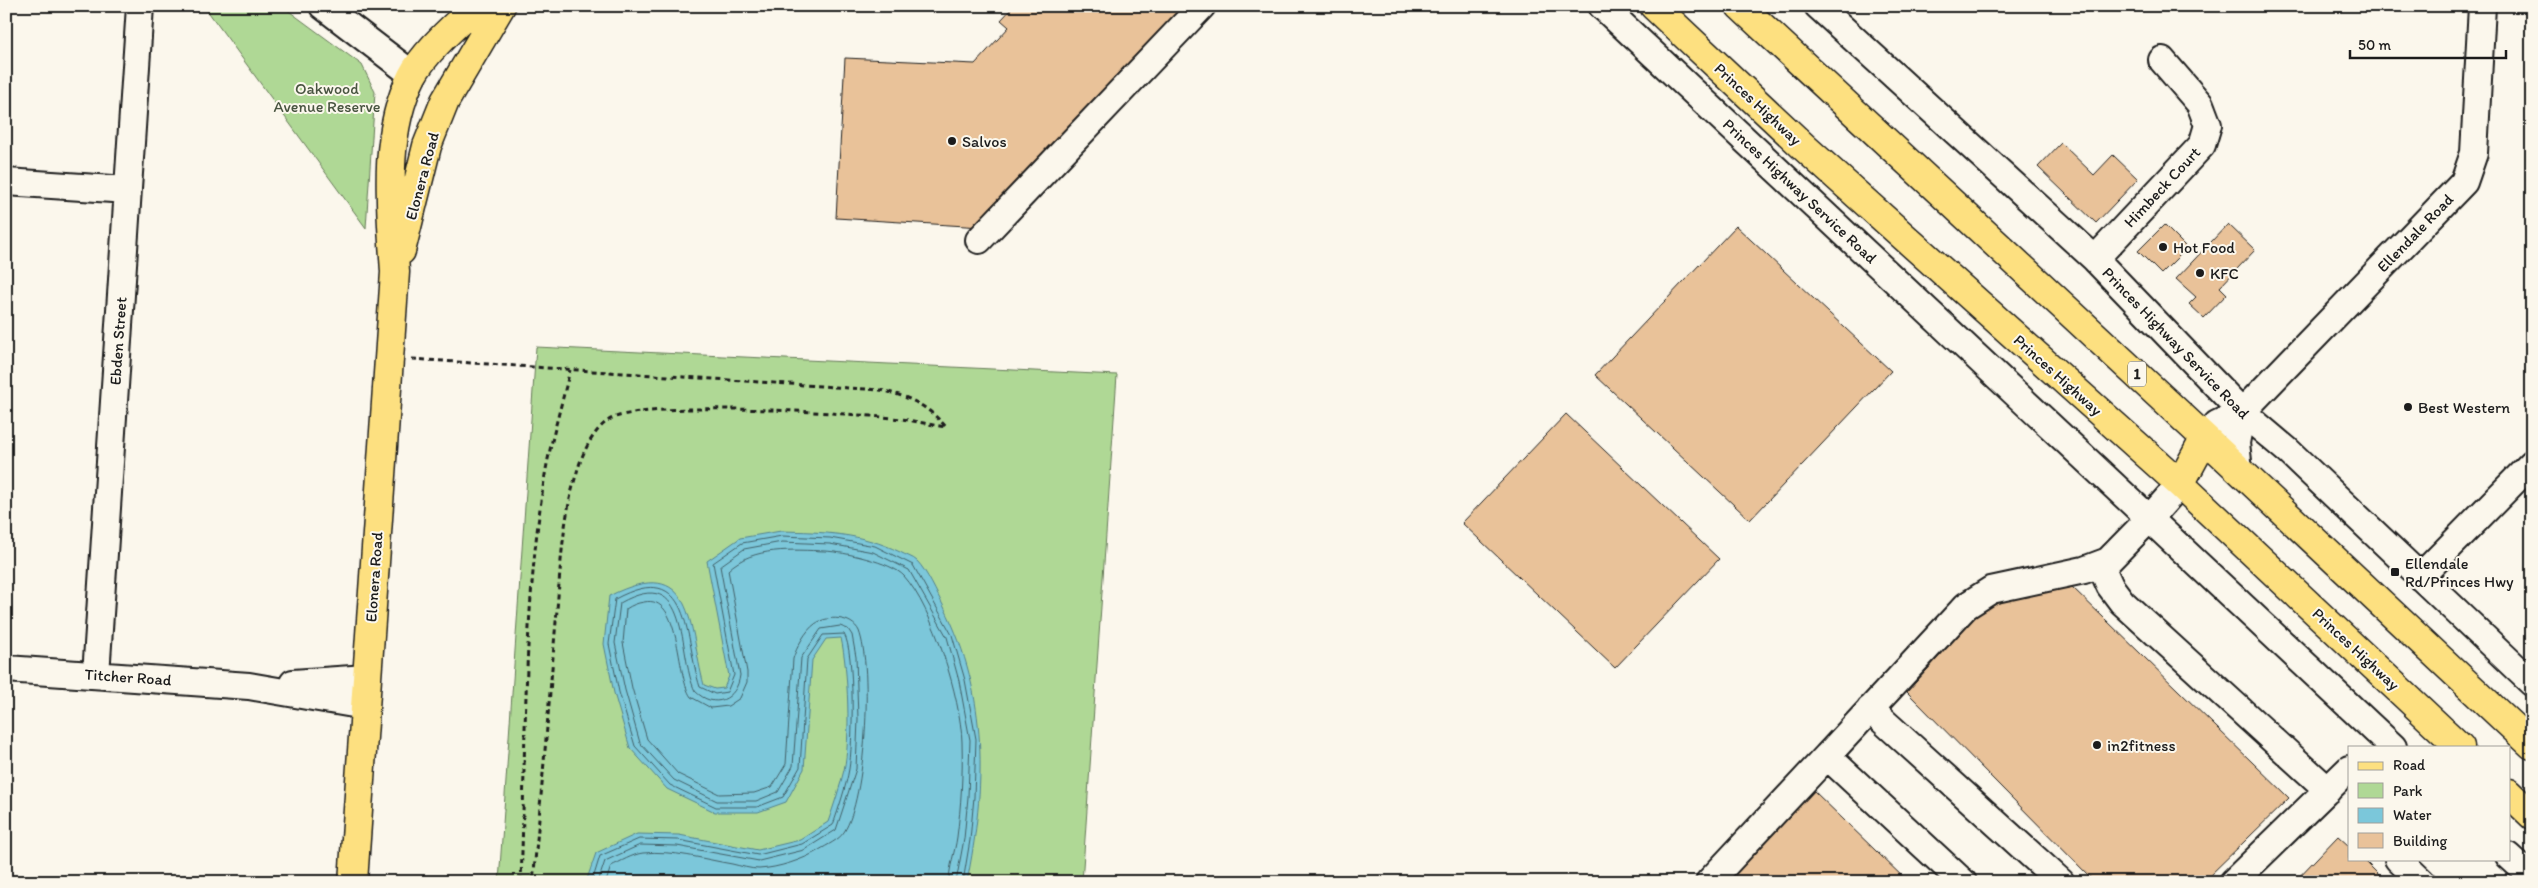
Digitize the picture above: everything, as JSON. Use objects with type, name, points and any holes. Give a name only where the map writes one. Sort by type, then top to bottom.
[{"type":"main road","name":"Princes Highway","points":[[1654,6],[1812,155],[2180,484],[2459,746]]},
{"type":"main road","name":"1","points":[[1740,6],[2532,745]]},
{"type":"main road","points":[[434,128],[425,92],[413,74],[438,71],[452,61],[488,14]]},
{"type":"main road","name":"Elonera Road","points":[[395,272],[427,146],[445,101],[488,14]]},
{"type":"main road","name":"Elonera Road","points":[[353,882],[395,272],[391,208],[394,138],[404,96],[413,74]]},
{"type":"main road","points":[[2180,484],[2205,438]]},
{"type":"main road","points":[[2510,794],[2532,814]]},
{"type":"street","name":"Ebden Street","points":[[96,675],[140,6]]},
{"type":"street","points":[[323,6],[413,74]]},
{"type":"street","points":[[979,240],[1202,6]]},
{"type":"street","name":"Princes Highway Service Road","points":[[1602,6],[2150,518],[2383,744]]},
{"type":"street","name":"Princes Highway Service Road","points":[[1818,6],[2095,259],[2242,412],[2287,450],[2532,683]]},
{"type":"street","name":"Ellendale Road","points":[[2205,438],[2217,424],[2242,412],[2464,182],[2474,153],[2482,6]]},
{"type":"street","name":"Himbeck Court","points":[[2095,259],[2202,145],[2208,125],[2200,104],[2162,60]]},
{"type":"street","points":[[6,182],[128,190]]},
{"type":"street","points":[[2239,470],[2236,443],[2242,412]]},
{"type":"street","points":[[2420,577],[2532,463]]},
{"type":"street","points":[[1709,882],[1966,606],[1991,590],[2084,570],[2108,561],[2180,484]]},
{"type":"street","points":[[2100,564],[2110,586],[2122,602],[2328,790]]},
{"type":"street","name":"Titcher Road","points":[[6,669],[250,686],[365,706]]},
{"type":"street","name":"Titcher Road","points":[[250,686],[367,678]]},
{"type":"street","points":[[1870,709],[2061,882]]},
{"type":"street","points":[[1827,756],[1963,882]]},
{"type":"street","points":[[2233,882],[2348,771]]},
{"type":"street","points":[[2510,857],[2532,877],[2528,882]]},
{"type":"street","points":[[2399,860],[2422,882]]},
{"type":"path","points":[[389,358],[880,390],[920,402],[934,413],[946,427],[865,416],[724,409],[643,411],[610,419],[600,428],[587,448],[577,472],[569,512],[561,573],[533,882]]},
{"type":"path","points":[[521,882],[530,617],[538,523],[545,479],[570,370]]},
{"type":"green space","name":"Oakwood Avenue Reserve","points":[[204,6],[282,6],[362,65],[375,92],[366,228]]},
{"type":"green space","points":[[536,347],[1117,375],[1082,882],[499,882]]},
{"type":"water","points":[[781,531],[842,535],[871,541],[911,557],[921,565],[932,583],[959,641],[969,674],[980,742],[978,811],[967,882],[586,882],[596,853],[637,834],[679,835],[758,850],[800,840],[828,822],[837,796],[846,757],[848,723],[847,685],[841,638],[826,639],[812,660],[804,769],[786,802],[758,812],[715,812],[667,789],[630,748],[614,693],[604,644],[609,596],[637,585],[658,583],[673,590],[683,602],[690,620],[704,685],[715,689],[724,688],[729,676],[707,561],[740,538]]},
{"type":"building","name":"Salvos","points":[[1014,6],[1190,6],[982,227],[836,218],[845,58],[975,64],[1009,27],[1001,20]]},
{"type":"building","points":[[2061,143],[2094,175],[2113,155],[2138,179],[2096,223],[2038,167]]},
{"type":"building","points":[[2228,224],[2255,250],[2220,287],[2227,294],[2204,318],[2189,304],[2196,297],[2176,279]]},
{"type":"building","points":[[2164,225],[2187,248],[2161,274],[2138,251]]},
{"type":"building","points":[[1736,226],[1891,371],[1750,520],[1595,375]]},
{"type":"building","points":[[1566,414],[1719,559],[1615,668],[1462,523]]},
{"type":"building","name":"in2fitness","points":[[2069,584],[2289,798],[2203,882],[2095,882],[1907,692],[1989,601]]},
{"type":"building","points":[[1813,790],[1908,882],[1724,882]]},
{"type":"building","points":[[2338,836],[2348,845],[2348,860],[2364,860],[2386,882],[2294,882]]},
{"type":"place","name":"Salvos","points":[[952,141]]},
{"type":"place","name":"Hot Food","points":[[2163,247]]},
{"type":"place","name":"KFC","points":[[2200,273]]},
{"type":"place","name":"Best Western","points":[[2408,407]]},
{"type":"place","name":"Ellendale Rd/Princes Hwy","points":[[2395,572]]},
{"type":"place","name":"in2fitness","points":[[2097,745]]}]
